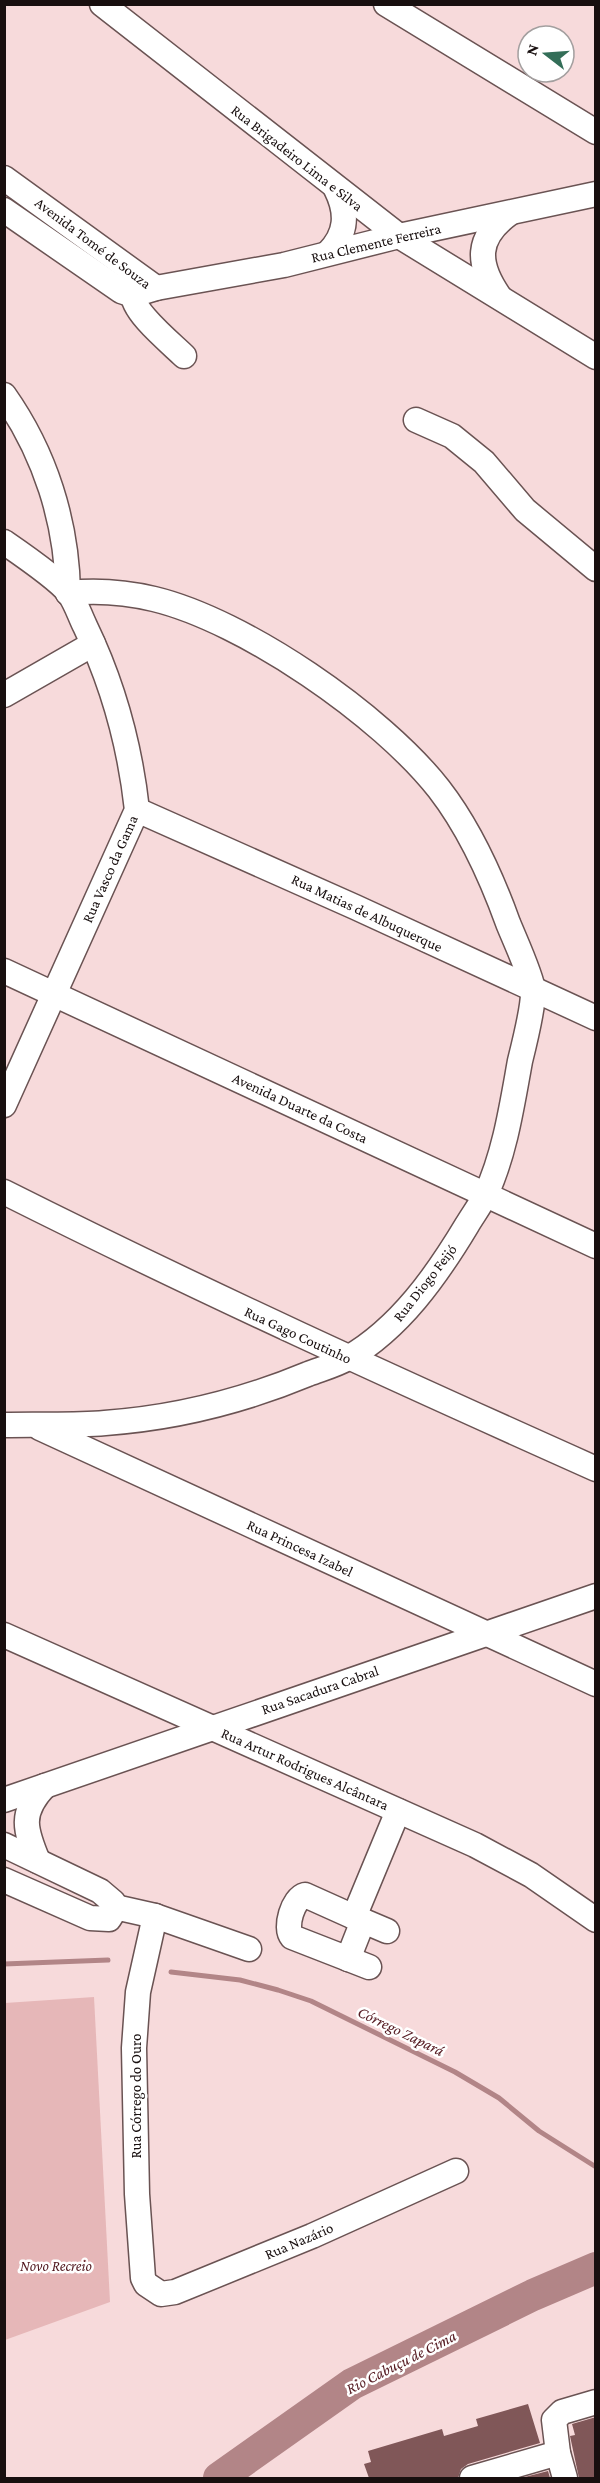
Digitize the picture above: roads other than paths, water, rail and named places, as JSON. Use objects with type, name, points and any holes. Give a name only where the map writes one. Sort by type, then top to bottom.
[{"type":"street","name":"Rua Brigadeiro Lima e Silva","points":[[102,4],[399,236],[596,357]]},
{"type":"street","points":[[386,4],[596,132]]},
{"type":"street","name":"Avenida Tomé de Souza","points":[[4,178],[143,286]]},
{"type":"street","points":[[327,253],[337,244],[344,223],[343,205],[336,189]]},
{"type":"street","name":"Rua Clemente Ferreira","points":[[143,286],[284,266],[399,236],[596,194]]},
{"type":"street","name":"Avenida Tomé de Souza","points":[[4,210],[121,291],[143,286]]},
{"type":"street","name":"Rua Brigadeiro Lima e Silva","points":[[500,298],[484,272],[482,260],[489,233],[510,213]]},
{"type":"street","points":[[143,286],[142,315],[184,356]]},
{"type":"street","points":[[4,395],[15,411],[47,475],[68,561],[68,593]]},
{"type":"street","points":[[416,420],[452,436],[484,462],[525,510],[596,569]]},
{"type":"street","points":[[4,542],[68,593],[97,591],[154,599],[203,615],[229,627],[306,673],[352,706],[401,748],[439,789],[471,839],[493,879],[533,990]]},
{"type":"street","name":"Rua Vasco da Gama","points":[[4,1105],[137,810],[134,778],[112,692],[93,644],[68,593]]},
{"type":"street","points":[[4,694],[93,644]]},
{"type":"street","name":"Rua Matias de Albuquerque","points":[[137,810],[596,1018]]},
{"type":"street","name":"Avenida Duarte da Costa","points":[[4,971],[596,1246]]},
{"type":"street","name":"Rua Diogo Feijó","points":[[4,1425],[103,1424],[169,1415],[221,1404],[281,1385],[348,1358],[389,1328],[419,1296],[451,1251],[486,1194],[503,1146],[533,990]]},
{"type":"street","name":"Rua Gago Coutinho","points":[[4,1192],[156,1268],[348,1358],[596,1469]]},
{"type":"street","name":"Rua Princesa Izabel","points":[[4,1412],[596,1684]]},
{"type":"street","name":"Rua Sacadura Cabral","points":[[4,1800],[596,1596]]},
{"type":"street","name":"Rua Artur Rodrigues Alcântara","points":[[4,1635],[475,1845],[592,1910]]},
{"type":"street","points":[[38,1861],[26,1828],[27,1810],[35,1796],[45,1786]]},
{"type":"street","points":[[387,1932],[358,1919],[305,1895],[298,1900],[287,1926],[288,1933],[292,1937],[358,1963],[358,1919],[398,1811]]},
{"type":"street","points":[[4,1845],[100,1891],[108,1896],[115,1907],[155,1916],[249,1948]]},
{"type":"street","points":[[4,1880],[90,1918],[109,1919],[115,1907]]},
{"type":"street","name":"Rua Córrego do Ouro","points":[[143,2278],[137,2194],[134,2048],[138,1992],[155,1916]]},
{"type":"street","name":"Rua Nazário","points":[[143,2278],[153,2290],[161,2294],[175,2292],[312,2235],[456,2171]]},
{"type":"street","points":[[565,2478],[558,2453],[554,2420],[562,2412],[596,2403]]},
{"type":"street","points":[[472,2478],[558,2453]]},
{"type":"waterway","name":"Córrego Zapará","points":[[4,1964],[108,1960]]},
{"type":"waterway","name":"Córrego Zapará","points":[[171,1972],[240,1980],[311,2001],[455,2072],[499,2098],[539,2131],[596,2167]]},
{"type":"waterway","name":"Rio Cabuçu de Cima","points":[[219,2478],[352,2384],[533,2295],[596,2268]]},
{"type":"park label","name":"Novo Recreio","points":[[56,2266]]}]
